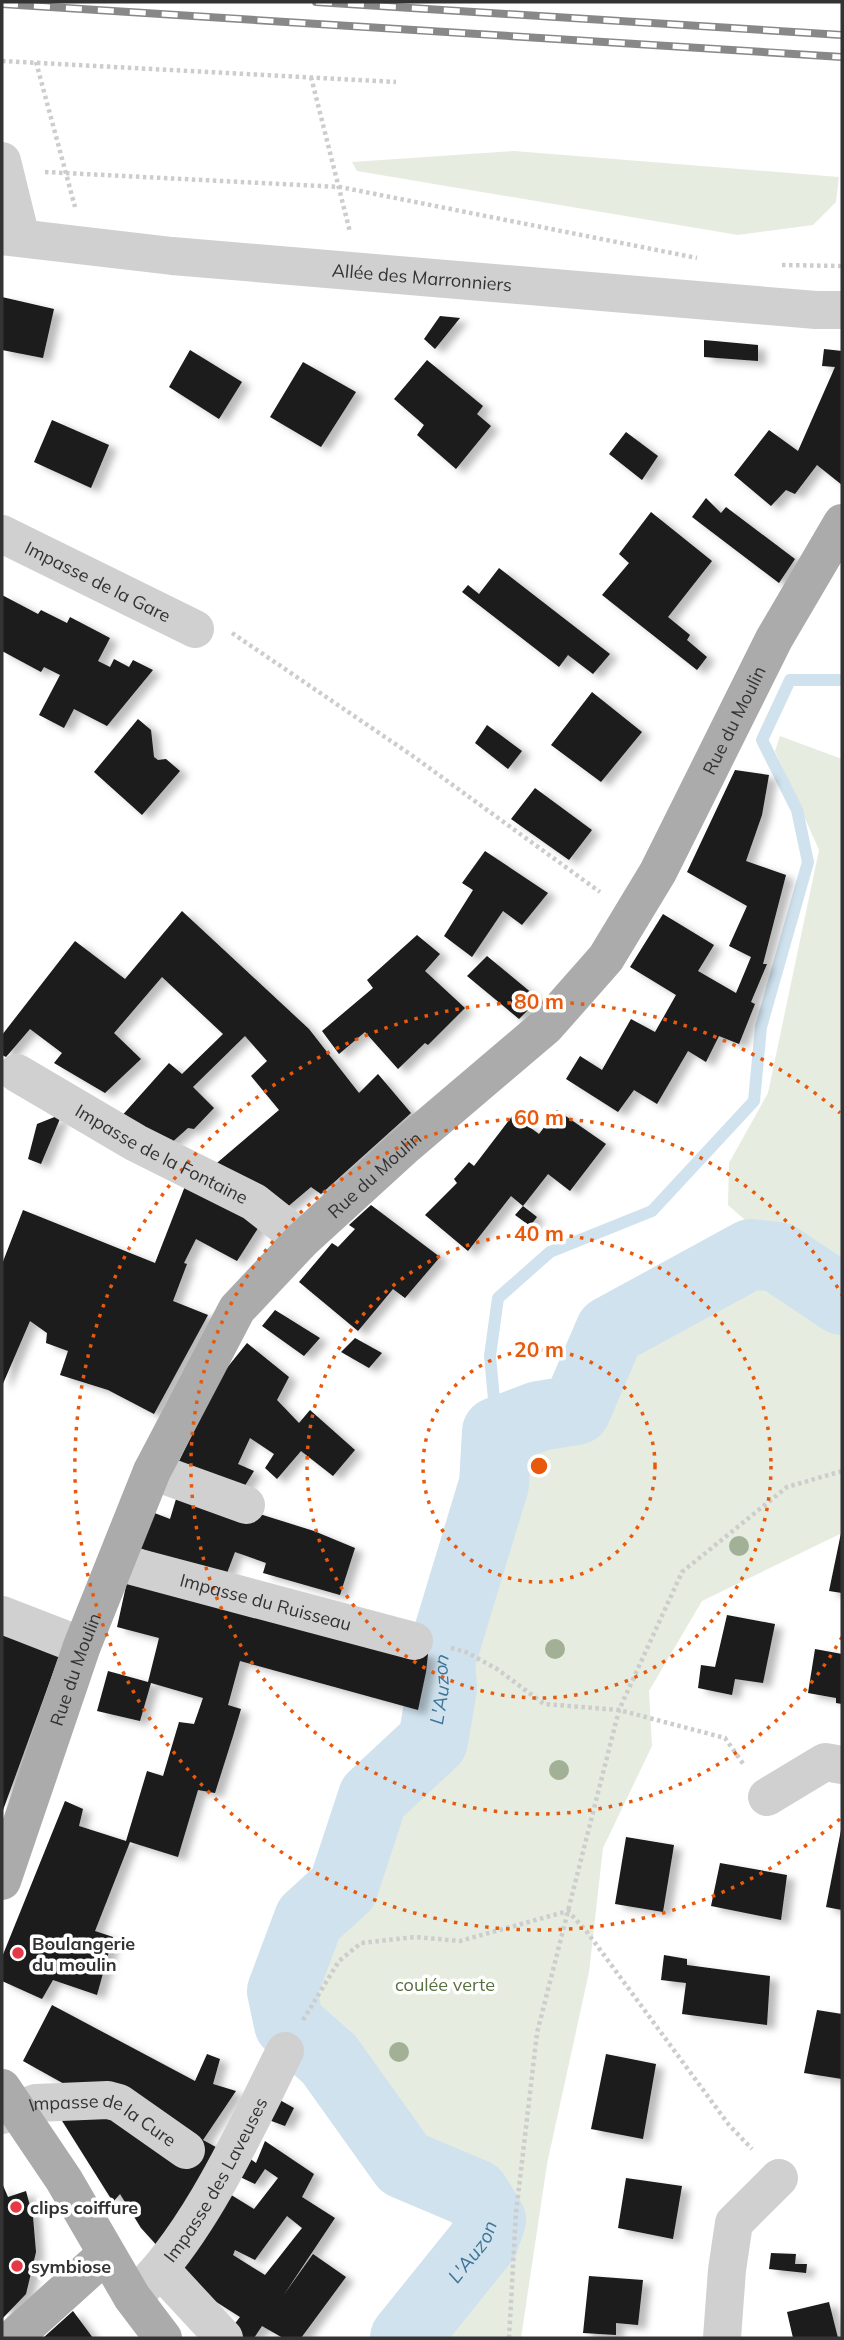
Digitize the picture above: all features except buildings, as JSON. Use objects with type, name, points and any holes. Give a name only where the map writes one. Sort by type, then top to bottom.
[{"type":"main road","name":"Rue du Moulin","points":[[2,1881],[82,1646],[152,1471],[237,1309],[302,1240],[405,1146],[546,1026],[606,958],[658,872],[774,639],[842,523]]},
{"type":"main road","points":[[7,2104],[64,2180],[105,2255],[163,2338]]},
{"type":"main road","points":[[13,2338],[105,2255]]},
{"type":"street","points":[[4,168],[11,237]]},
{"type":"street","name":"Allée des Marronniers","points":[[11,237],[172,256],[842,310]]},
{"type":"street","name":"Impasse de la Gare","points":[[2,534],[195,629]]},
{"type":"street","name":"Impasse de la Fontaine","points":[[17,1073],[136,1143],[254,1202],[302,1240]]},
{"type":"street","points":[[152,1471],[246,1506]]},
{"type":"street","name":"Impasse du Ruisseau","points":[[117,1562],[414,1641]]},
{"type":"street","points":[[2,1615],[82,1646]]},
{"type":"street","points":[[767,1797],[825,1762],[842,1765]]},
{"type":"street","name":"Impasse des Laveuses","points":[[132,2297],[161,2270],[240,2142],[285,2051]]},
{"type":"street","name":"Impasse de la Cure","points":[[7,2104],[108,2100],[118,2103],[186,2150]]},
{"type":"street","points":[[722,2338],[734,2223],[779,2178]]},
{"type":"street","points":[[161,2270],[224,2338]]},
{"type":"path","points":[[2,61],[396,82]]},
{"type":"path","points":[[36,62],[66,172]]},
{"type":"path","points":[[311,77],[340,187]]},
{"type":"path","points":[[4,168],[340,187],[701,259]]},
{"type":"path","points":[[779,265],[842,266]]},
{"type":"path","points":[[195,629],[214,621],[410,754],[632,915]]},
{"type":"path","points":[[509,2338],[516,2213],[537,2033],[620,1710],[682,1572],[787,1487],[842,1471]]},
{"type":"path","points":[[466,1652],[497,1669],[544,1704],[620,1710],[725,1738],[767,1797]]},
{"type":"path","points":[[321,1985],[339,1961],[361,1943],[415,1937],[460,1941],[568,1911]]},
{"type":"path","points":[[568,1911],[587,1932],[729,2125],[779,2178]]},
{"type":"green space","points":[[514,151],[839,177],[836,202],[813,225],[738,235],[357,171],[352,162]]},
{"type":"green space","points":[[780,736],[842,759],[842,1291],[778,1249],[728,1205],[729,1163],[768,1093],[819,850],[775,751]]},
{"type":"green space","name":"coulée verte","points":[[751,1254],[778,1257],[842,1300],[842,1533],[702,1601],[649,1691],[652,1746],[603,1848],[589,1972],[547,2164],[521,2338],[420,2338],[468,2284],[491,2220],[475,2194],[404,2164],[329,2059],[289,2024],[282,1991],[309,1919],[343,1888],[373,1797],[433,1740],[442,1688],[440,1662],[443,1647],[494,1485],[497,1432],[539,1416],[576,1410],[610,1331]]},
{"type":"waterway","points":[[497,1432],[490,1356],[498,1298],[550,1252],[652,1211],[754,1101],[761,1027],[808,862],[797,810],[762,740],[790,680],[842,680]]},
{"type":"waterway","name":"L'Auzon","points":[[405,2338],[484,2240],[491,2220],[475,2194],[404,2164],[329,2059],[289,2024],[282,1991],[309,1919],[343,1888],[373,1797],[433,1741],[442,1688],[440,1662],[494,1484],[497,1432],[539,1416],[576,1410],[610,1331],[751,1254],[778,1257],[842,1300]]},
{"type":"railway","points":[[316,2],[842,35]]},
{"type":"railway","points":[[2,4],[842,57]]},
{"type":"place","name":"Boulangerie du moulin","points":[[18,1953]]},
{"type":"place","name":"clips coiffure","points":[[16,2207]]},
{"type":"place","name":"symbiose","points":[[17,2266]]}]
